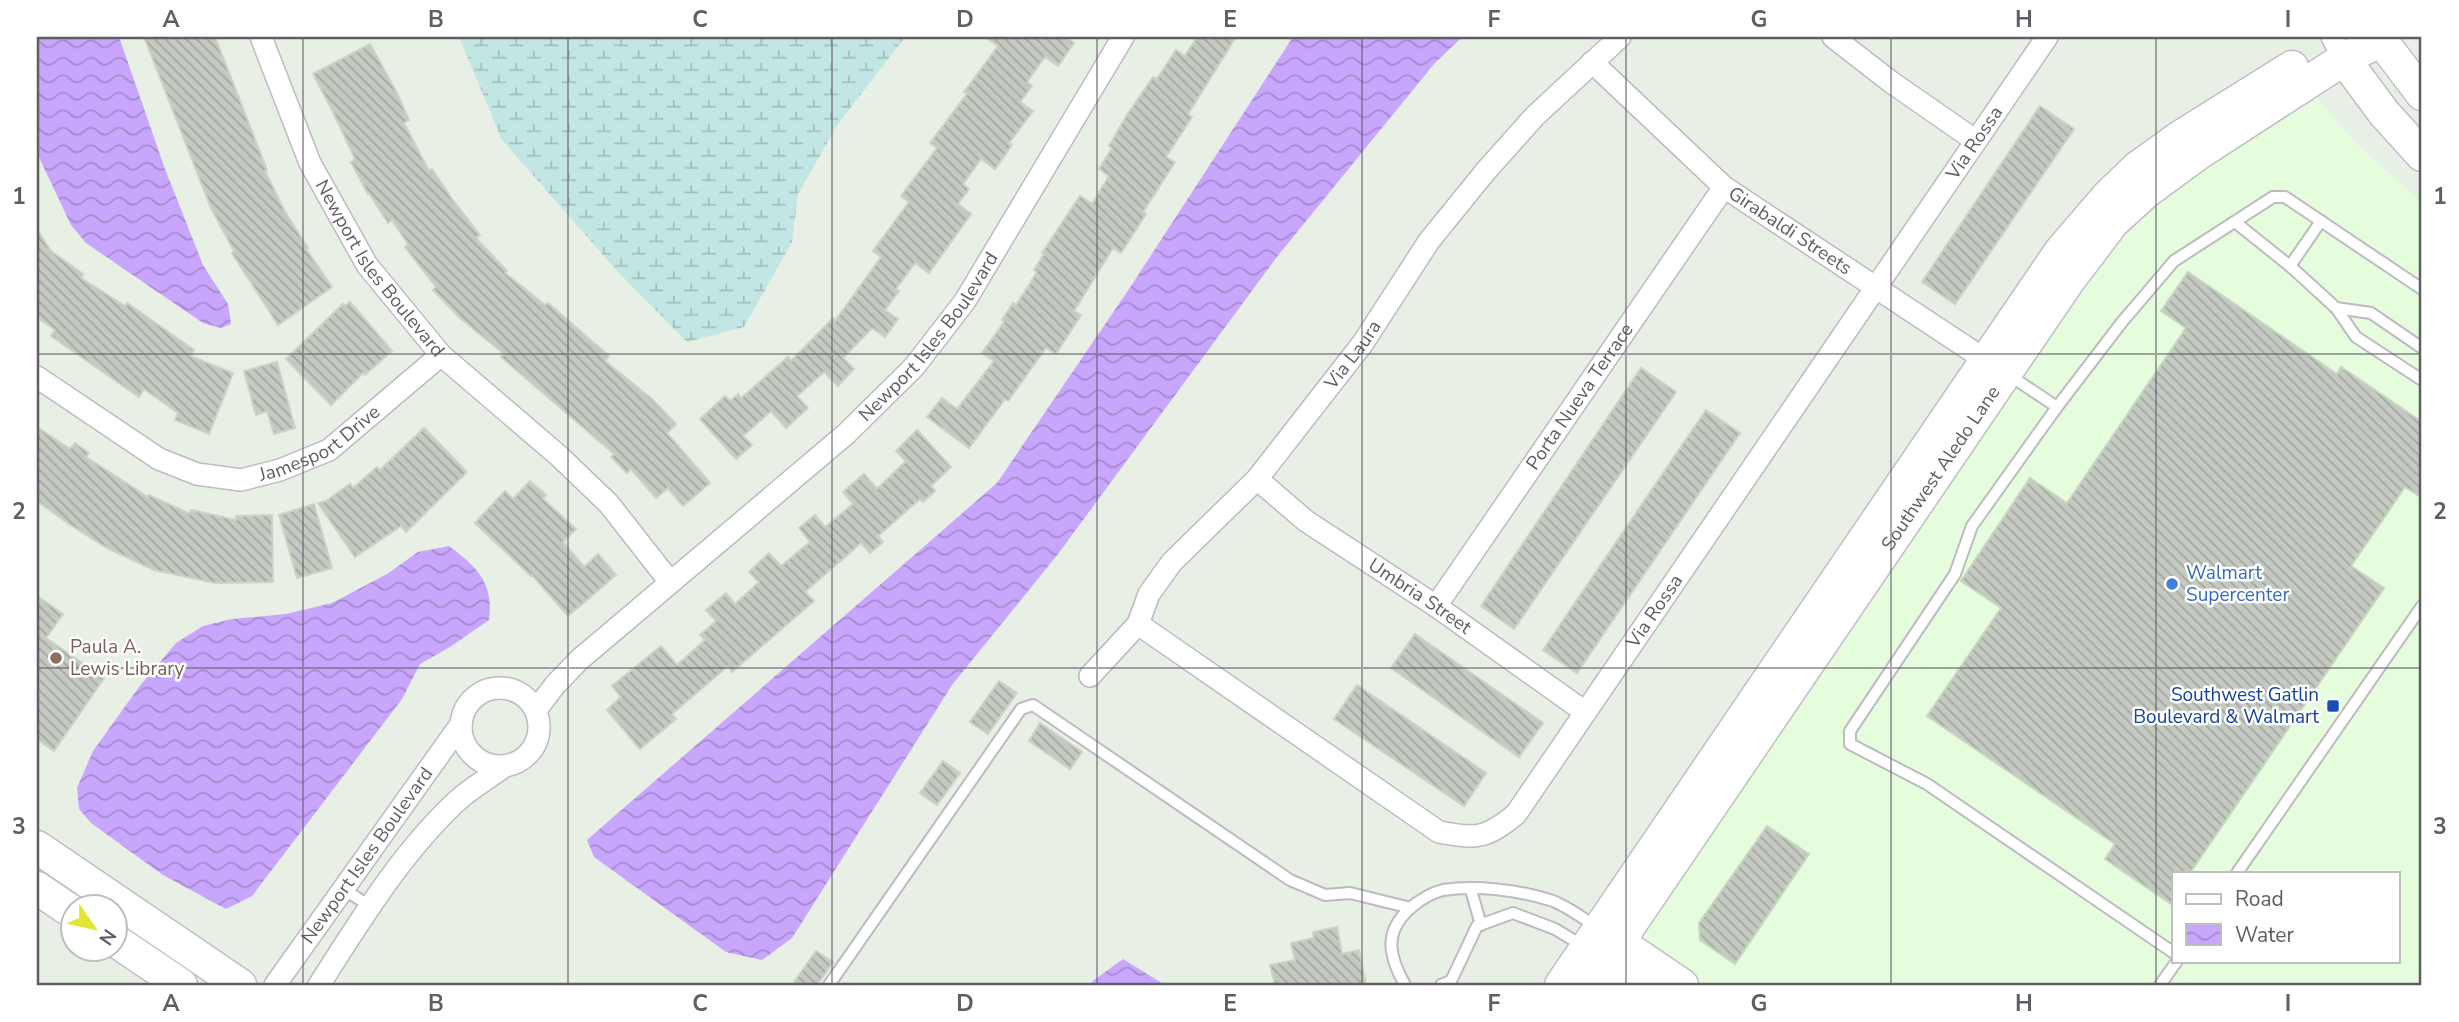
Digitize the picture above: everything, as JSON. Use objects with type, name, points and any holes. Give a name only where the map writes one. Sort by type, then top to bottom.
[{"type":"street","name":"Newport Isles Boulevard","points":[[261,37],[310,163],[367,265],[441,355],[559,456],[609,504],[670,582]]},
{"type":"street","name":"Newport Isles Boulevard","points":[[536,710],[579,660],[846,433],[914,367],[965,301],[1123,37]]},
{"type":"street","name":"Via Laura","points":[[1090,676],[1138,624],[1149,594],[1172,562],[1257,479],[1363,342],[1429,241],[1535,116],[1620,37]]},
{"type":"street","points":[[1833,37],[1891,82],[1976,141]]},
{"type":"street","name":"Via Rossa","points":[[1138,624],[1439,832],[1469,838],[1495,831],[1516,814],[2047,37]]},
{"type":"street","points":[[2380,38],[2422,94]]},
{"type":"street","name":"Southwest Aledo Lane","points":[[1561,985],[1600,953],[1996,367],[2069,280],[2113,222],[2147,191],[2339,44],[2380,38]]},
{"type":"street","points":[[2339,44],[2384,113],[2422,155]]},
{"type":"street","name":"Girabaldi Streets","points":[[1592,62],[1724,187],[1996,367]]},
{"type":"street","name":"Porta Nueva Terrace","points":[[1436,606],[1724,187]]},
{"type":"street","name":"Jamesport Drive","points":[[37,377],[159,459],[197,474],[241,480],[280,470],[329,450],[441,355]]},
{"type":"street","name":"Umbria Street","points":[[1257,479],[1306,521],[1436,606],[1585,712]]},
{"type":"street","name":"Newport Isles Boulevard","points":[[520,693],[566,664],[579,660]]},
{"type":"street","points":[[494,688],[508,688],[520,693],[536,710],[540,723],[539,737],[533,749],[518,762],[491,766],[472,755],[462,738],[461,724],[472,700],[494,688]]},
{"type":"street","name":"Newport Isles Boulevard","points":[[275,985],[461,724]]},
{"type":"street","name":"Newport Isles Boulevard","points":[[319,985],[370,906],[419,842],[458,800],[505,766]]},
{"type":"street","points":[[37,847],[240,985]]},
{"type":"street","points":[[37,888],[60,904]]},
{"type":"street","points":[[130,950],[181,985]]},
{"type":"street","points":[[1600,953],[1640,985]]},
{"type":"street","points":[[1600,953],[1682,985]]},
{"type":"lane","points":[[2172,952],[1927,783],[1850,744],[1850,731],[1955,574],[1972,526],[2057,407],[2122,322],[2174,261],[2273,197],[2285,197],[2422,289]]},
{"type":"lane","points":[[2290,266],[2321,221]]},
{"type":"lane","points":[[2235,222],[2290,266],[2336,308],[2356,337],[2422,380]]},
{"type":"lane","points":[[2336,308],[2371,313],[2422,348]]},
{"type":"lane","points":[[1996,367],[2057,407]]},
{"type":"lane","points":[[2238,872],[2422,606]]},
{"type":"lane","points":[[830,985],[1021,709],[1033,705],[1290,880],[1325,895],[1350,892],[1410,908]]},
{"type":"lane","points":[[342,889],[370,906]]},
{"type":"lane","points":[[1405,985],[1393,964],[1391,934],[1410,908],[1426,895],[1444,890],[1503,889],[1553,901],[1600,953]]},
{"type":"lane","points":[[1471,890],[1481,925]]},
{"type":"lane","points":[[1448,984],[1477,926],[1513,913],[1555,929],[1600,953]]},
{"type":"lane","points":[[2160,985],[2176,962]]},
{"type":"shaded area","points":[[2312,92],[2355,142],[2422,203],[2422,985],[1699,985],[1633,940],[2122,229],[2154,199]]},
{"type":"green space","points":[[459,37],[905,37],[838,124],[798,194],[792,242],[744,327],[687,342],[618,272],[502,140]]},
{"type":"water","points":[[37,37],[119,37],[165,169],[203,265],[228,304],[231,324],[221,328],[203,323],[86,243],[71,225],[37,153]]},
{"type":"water","points":[[1293,37],[1462,37],[1434,64],[1276,258],[1058,554],[952,685],[792,938],[762,960],[726,952],[594,857],[587,840],[997,483],[1129,289]]},
{"type":"water","points":[[449,546],[468,561],[486,586],[490,607],[489,620],[420,664],[402,699],[252,896],[226,909],[163,875],[91,823],[79,809],[77,788],[93,751],[139,687],[176,643],[203,626],[232,619],[286,614],[332,603],[387,574],[418,552]]},
{"type":"water","points":[[1123,959],[1165,985],[1090,985]]},
{"type":"building","points":[[144,37],[215,37],[267,170],[265,171],[284,210],[308,248],[306,249],[332,287],[278,325],[232,253],[234,251],[211,208]]},
{"type":"building","points":[[985,37],[1065,37],[1074,43],[1058,66],[1045,57],[1027,82],[1032,86],[1020,102],[1033,111],[1009,143],[1012,145],[995,169],[981,159],[963,184],[969,189],[958,204],[971,214],[929,273],[915,263],[896,289],[899,291],[885,310],[898,319],[885,337],[872,328],[843,358],[854,369],[838,386],[824,372],[797,396],[808,408],[786,428],[771,411],[743,436],[752,445],[736,459],[700,419],[725,396],[730,401],[738,394],[741,398],[788,357],[791,361],[833,318],[835,321],[881,257],[873,251],[909,202],[901,196],[937,148],[930,143],[967,94],[964,92],[998,46]]},
{"type":"building","points":[[1197,37],[1236,37],[1188,114],[1192,117],[1166,157],[1175,162],[1121,253],[1113,248],[1074,311],[1081,315],[1056,354],[1046,348],[1008,401],[1005,399],[969,448],[927,417],[942,398],[957,409],[994,361],[982,353],[1004,322],[1002,320],[1013,303],[1016,305],[1037,272],[1034,270],[1044,254],[1042,253],[1080,196],[1092,204],[1109,176],[1099,169],[1127,115],[1153,77],[1157,79],[1176,50],[1185,56]]},
{"type":"building","points":[[370,44],[397,93],[409,120],[404,123],[429,171],[432,169],[480,235],[476,238],[507,271],[505,273],[545,305],[548,303],[609,356],[605,361],[652,399],[676,424],[667,433],[710,483],[683,506],[668,488],[656,498],[631,469],[627,473],[611,457],[614,454],[501,357],[504,354],[460,318],[433,290],[436,287],[405,247],[408,244],[392,220],[388,223],[368,194],[351,162],[355,159],[313,74]]},
{"type":"building","points":[[2040,106],[2074,129],[1955,304],[1922,282]]},
{"type":"building","points":[[37,229],[51,251],[83,274],[81,278],[125,306],[127,303],[194,350],[190,356],[233,373],[209,434],[175,420],[178,413],[144,389],[139,397],[51,336],[55,330],[37,317]]},
{"type":"building","name":"Walmart Supercenter","points":[[2188,272],[2337,374],[2341,367],[2422,422],[2422,498],[2405,487],[2351,566],[2384,588],[2191,872],[2172,872],[2172,905],[2105,859],[2115,844],[1927,716],[2001,608],[1961,581],[2030,478],[2067,503],[2186,328],[2161,311]]},
{"type":"building","points":[[350,302],[392,351],[365,375],[363,373],[331,405],[286,359],[343,304],[345,306]]},
{"type":"building","points":[[277,362],[295,428],[274,434],[267,411],[256,415],[244,371]]},
{"type":"building","points":[[1641,368],[1676,392],[1514,629],[1481,606]]},
{"type":"building","points":[[1706,410],[1740,433],[1577,673],[1543,650]]},
{"type":"building","points":[[37,427],[70,449],[75,443],[89,453],[86,457],[148,497],[149,495],[190,514],[191,510],[236,520],[236,516],[272,515],[273,582],[215,583],[154,570],[107,548],[69,524],[37,501]]},
{"type":"building","points":[[424,428],[467,472],[406,532],[401,526],[355,557],[318,503],[326,501],[350,484],[353,488],[377,467],[380,470]]},
{"type":"building","points":[[917,430],[951,467],[931,486],[935,491],[923,502],[920,499],[878,536],[883,542],[870,553],[861,543],[805,592],[814,601],[732,672],[728,666],[672,714],[676,719],[640,749],[607,710],[621,697],[612,686],[661,646],[677,665],[705,640],[700,635],[716,621],[706,610],[726,593],[735,604],[759,582],[749,572],[769,553],[781,566],[810,542],[799,528],[815,515],[825,527],[853,504],[843,492],[864,474],[877,489],[906,461],[896,451]]},
{"type":"building","points":[[530,481],[546,495],[543,499],[576,529],[563,542],[584,567],[598,554],[616,575],[568,616],[532,575],[475,523],[505,491],[513,499]]},
{"type":"building","points":[[314,504],[332,568],[297,578],[279,515]]},
{"type":"building","name":"Paula A. Lewis Library","points":[[37,596],[63,614],[46,638],[104,678],[54,751],[37,739]]},
{"type":"building","points":[[1415,634],[1543,723],[1519,757],[1391,668]]},
{"type":"building","points":[[999,681],[1017,693],[988,734],[970,722]]},
{"type":"building","points":[[1357,685],[1486,773],[1464,806],[1334,719]]},
{"type":"building","points":[[1040,723],[1082,752],[1070,769],[1029,741]]},
{"type":"building","points":[[943,761],[960,773],[937,805],[920,793]]},
{"type":"building","points":[[1767,826],[1809,854],[1735,964],[1700,940],[1699,923]]},
{"type":"building","points":[[1337,927],[1342,954],[1359,950],[1366,985],[1275,985],[1270,965],[1295,960],[1291,943],[1314,938],[1313,932]]},
{"type":"building","points":[[816,951],[833,962],[817,985],[792,985]]},
{"type":"place","name":"Walmart Supercenter","points":[[2172,584]]},
{"type":"place","name":"Paula A. Lewis Library","points":[[56,658]]},
{"type":"place","name":"Southwest Gatlin Boulevard & Walmart","points":[[2333,706]]}]
